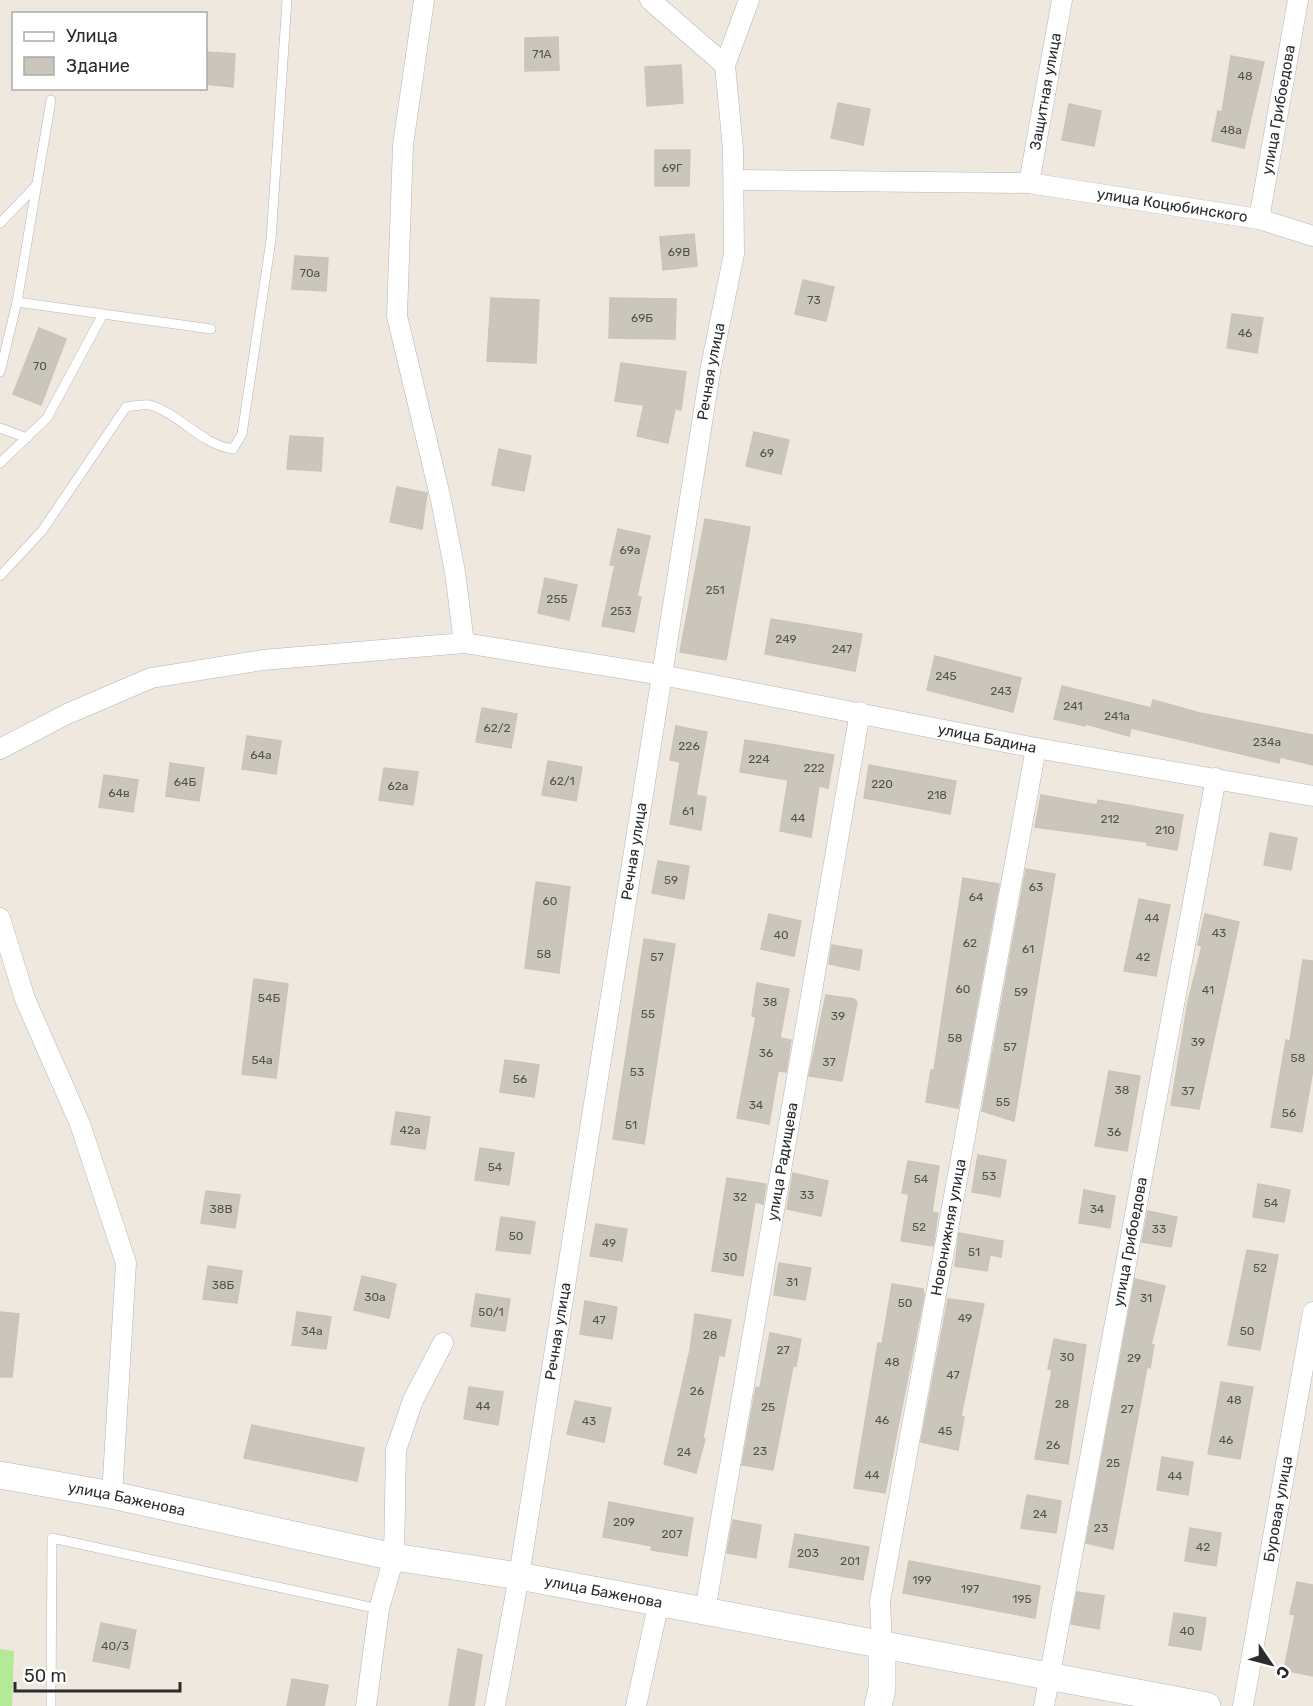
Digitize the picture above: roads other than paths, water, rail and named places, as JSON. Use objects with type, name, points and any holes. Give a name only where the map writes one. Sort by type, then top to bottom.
[{"type":"main road","name":"улица Баженова","points":[[0,1475],[112,1495],[394,1557],[519,1576],[1207,1706]]},
{"type":"main road","name":"Новонижняя улица","points":[[878,1706],[882,1689],[882,1645]]},
{"type":"street","points":[[424,0],[403,145],[398,316],[441,500],[455,572],[464,643]]},
{"type":"street","points":[[650,0],[725,65]]},
{"type":"street","name":"Речная улица","points":[[495,1706],[519,1576],[711,366],[734,255],[733,149],[725,65],[749,0]]},
{"type":"street","name":"Защитная улица","points":[[1029,183],[1062,0]]},
{"type":"street","name":"улица Грибоедова","points":[[1259,219],[1298,0]]},
{"type":"street","name":"улица Коцюбинского","points":[[734,180],[1029,183],[1259,219],[1313,236]]},
{"type":"street","name":"улица Бадина","points":[[0,749],[67,714],[151,678],[263,660],[464,643],[662,675],[1036,748],[1313,796]]},
{"type":"street","name":"улица Радищева","points":[[705,1611],[860,712]]},
{"type":"street","name":"Новонижняя улица","points":[[882,1645],[880,1601],[1036,748]]},
{"type":"street","name":"улица Грибоедова","points":[[1044,1706],[1216,778]]},
{"type":"street","points":[[0,918],[25,999],[80,1124],[126,1263],[112,1495]]},
{"type":"street","name":"Буровая улица","points":[[1243,1706],[1313,1312]]},
{"type":"street","points":[[366,1706],[379,1609],[394,1557],[396,1450],[413,1400],[443,1343]]},
{"type":"street","points":[[636,1706],[659,1602]]},
{"type":"lane","points":[[0,576],[42,531],[126,407],[148,405],[181,422],[220,447],[233,449],[242,434],[271,240],[287,0]]},
{"type":"lane","points":[[0,372],[17,302],[51,100]]},
{"type":"lane","points":[[0,223],[37,185]]},
{"type":"lane","points":[[17,302],[102,316],[211,329]]},
{"type":"lane","points":[[0,463],[47,418],[102,316]]},
{"type":"lane","points":[[0,428],[27,438]]},
{"type":"lane","points":[[51,1706],[52,1538],[379,1609]]}]
